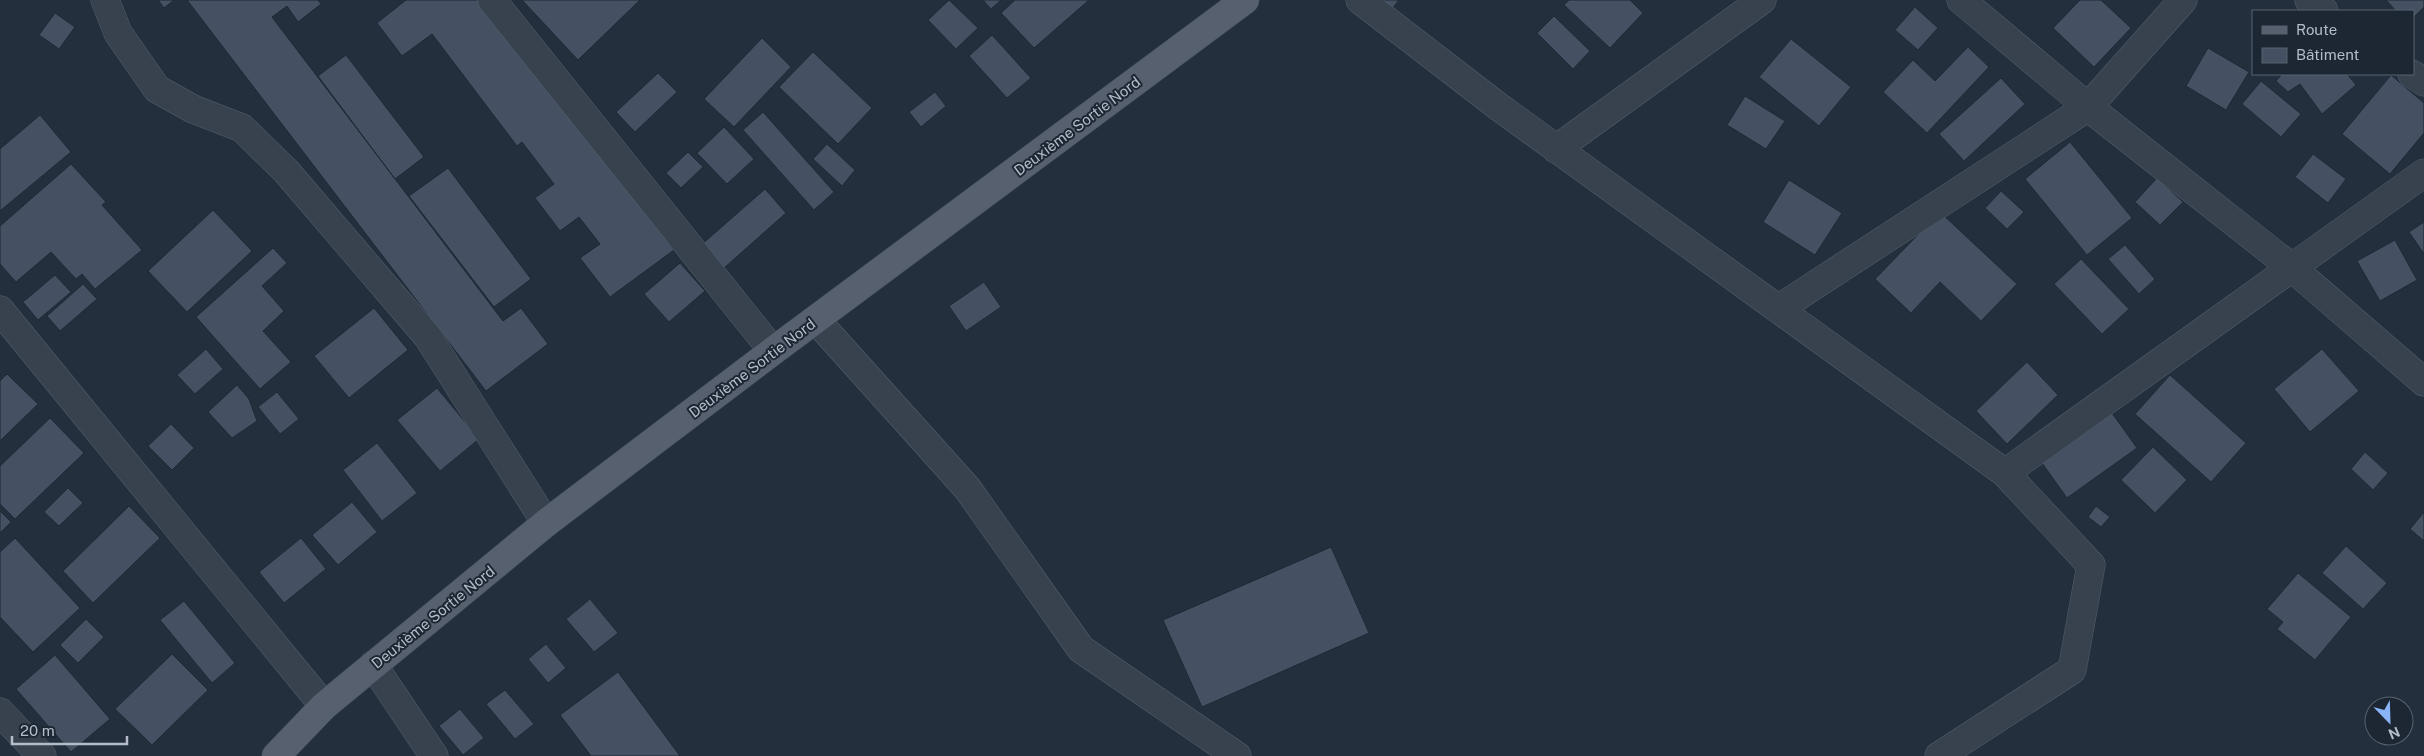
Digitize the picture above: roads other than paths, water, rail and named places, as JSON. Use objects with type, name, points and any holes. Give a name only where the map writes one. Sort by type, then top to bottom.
[{"type":"main road","name":"Deuxième Sortie Nord","points":[[276,756],[324,706],[546,523],[773,351],[1245,0]]},
{"type":"street","points":[[105,0],[118,33],[157,89],[193,108],[242,128],[286,170],[428,338],[546,523]]},
{"type":"street","points":[[492,0],[773,351]]},
{"type":"street","points":[[1360,0],[1556,149],[2005,473],[2091,564],[2072,670],[1939,756]]},
{"type":"street","points":[[1556,149],[1762,0]]},
{"type":"street","points":[[1961,0],[2088,107],[2291,267],[2424,382]]},
{"type":"street","points":[[1778,309],[2088,107],[2184,0]]},
{"type":"street","points":[[2309,0],[2323,10]]},
{"type":"street","points":[[2414,75],[2424,82]]},
{"type":"street","points":[[2005,473],[2424,173]]},
{"type":"street","points":[[0,310],[324,706]]},
{"type":"street","points":[[816,320],[967,488],[1081,649],[1237,756]]},
{"type":"street","points":[[373,665],[434,756]]},
{"type":"street","points":[[0,712],[42,756]]}]
